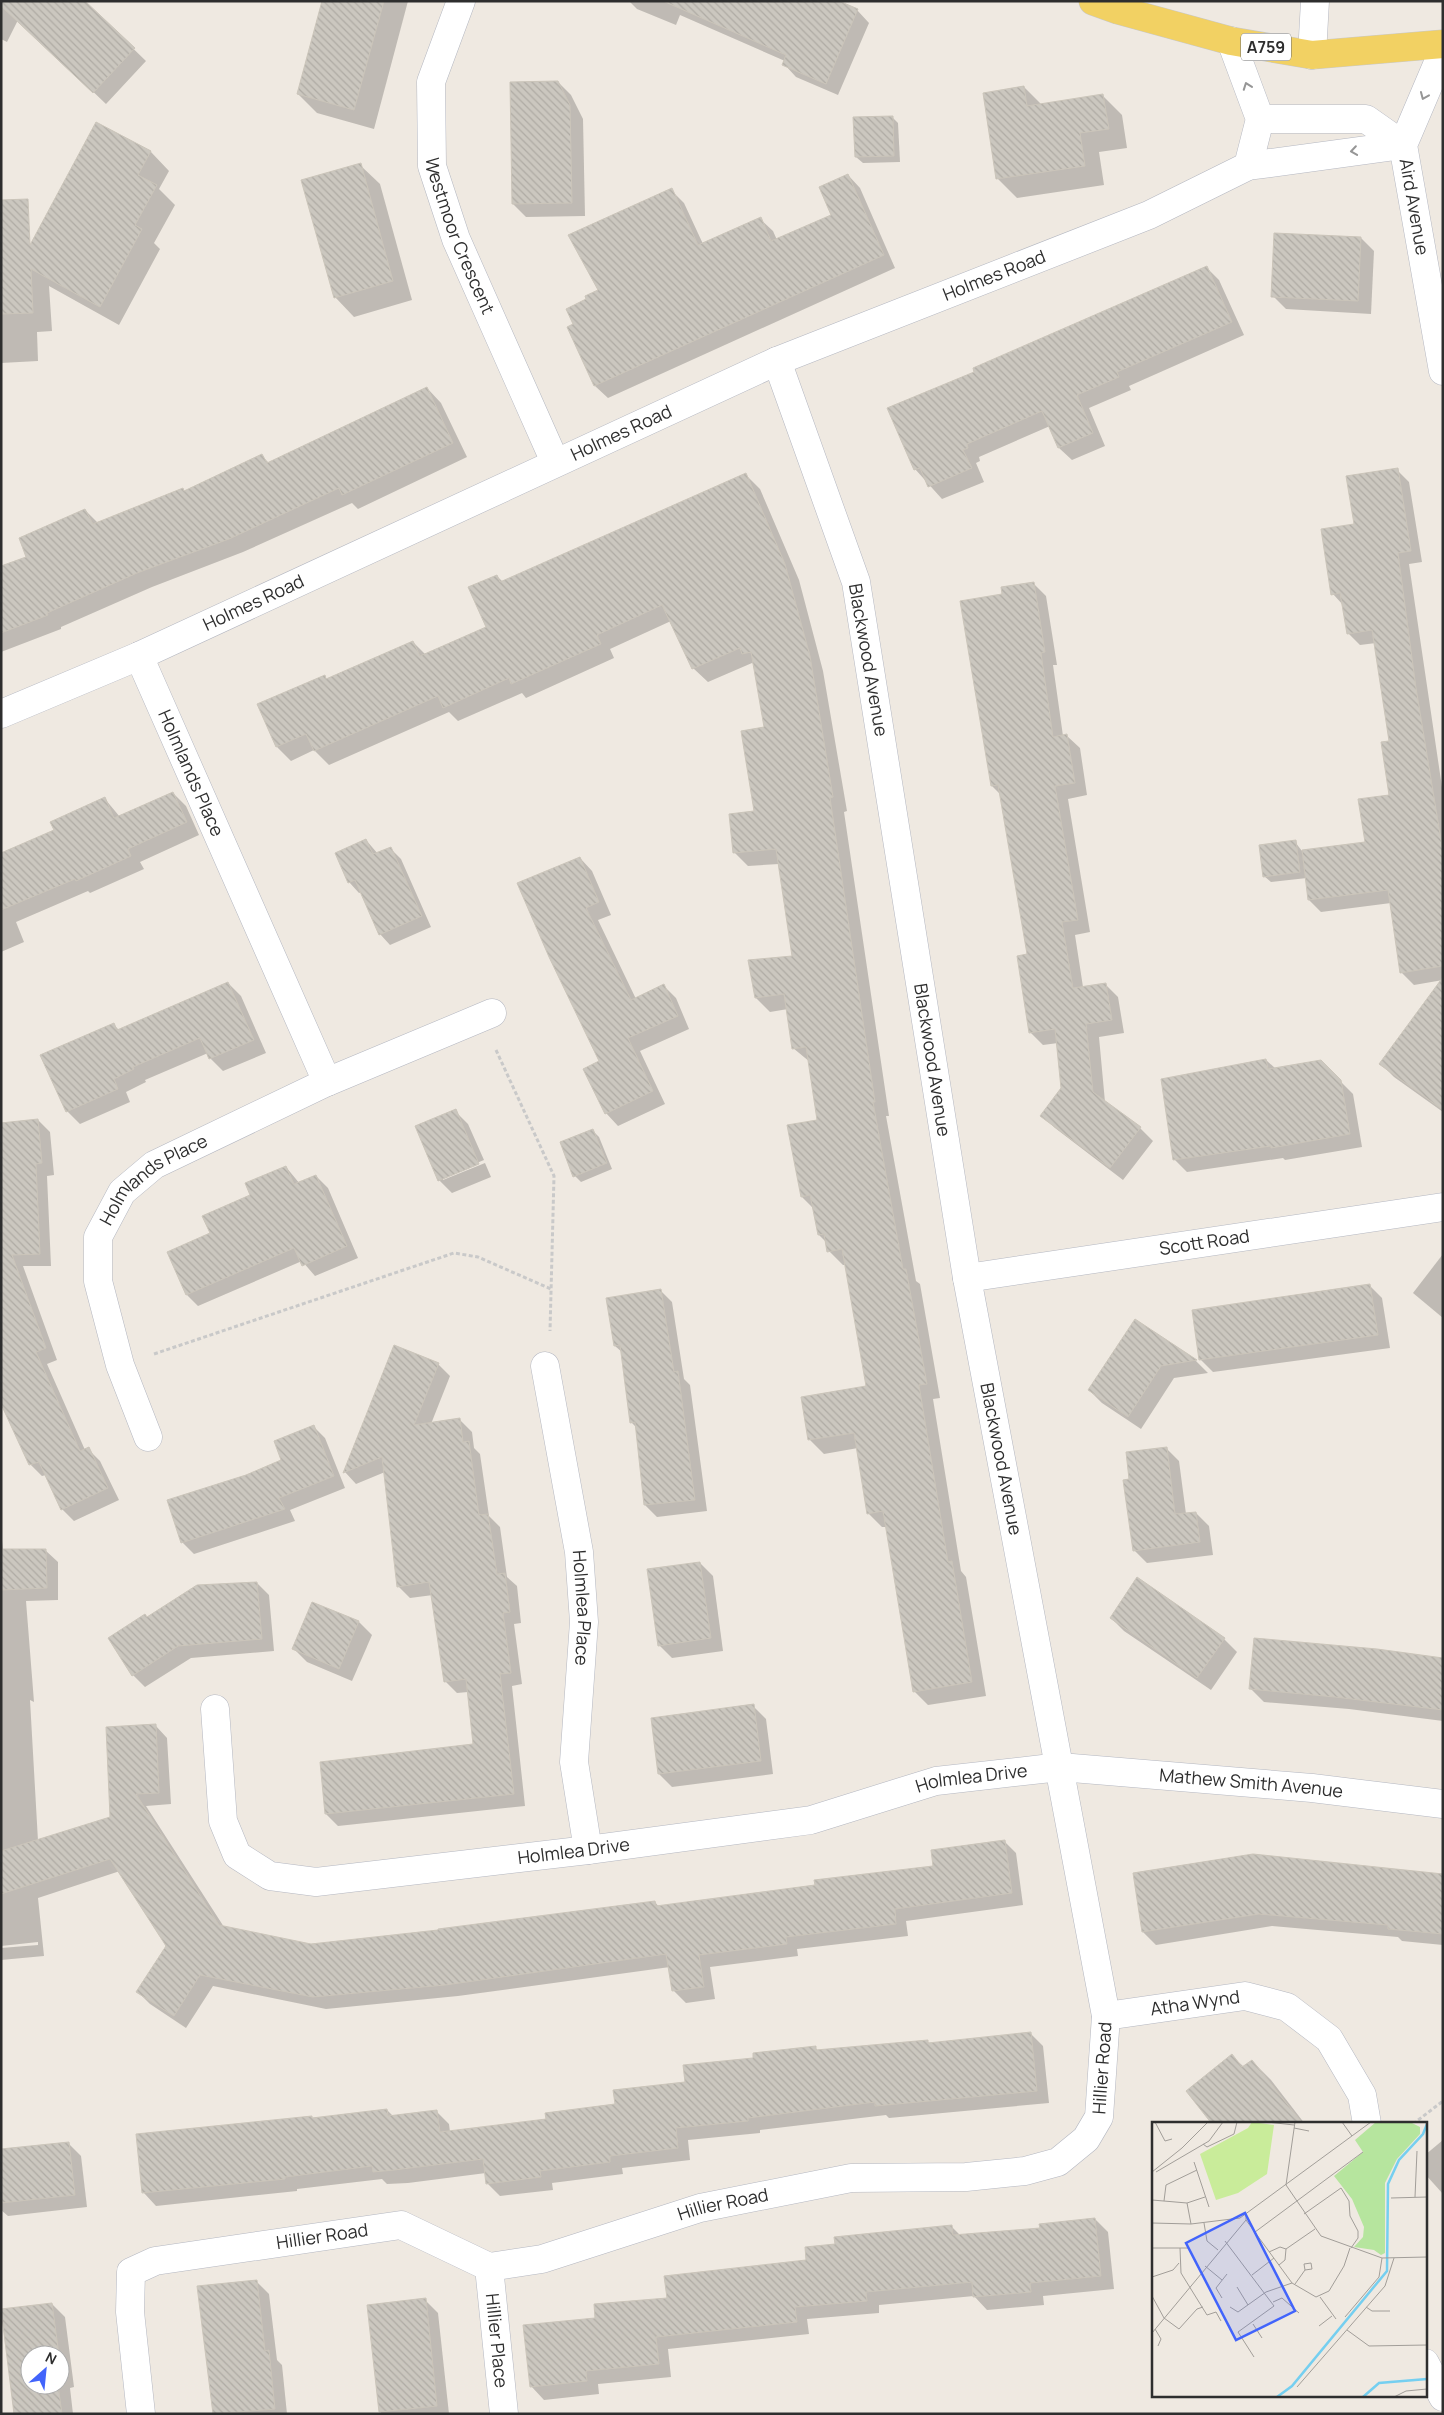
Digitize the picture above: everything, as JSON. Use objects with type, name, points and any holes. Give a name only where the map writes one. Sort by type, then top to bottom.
[{"type":"main road","name":"A759","points":[[1093,1],[1118,10],[1231,41],[1312,55],[1443,44]]},
{"type":"street","name":"Westmoor Crescent","points":[[461,1],[430,82],[432,166],[456,239],[555,462]]},
{"type":"street","points":[[1312,55],[1315,1]]},
{"type":"street","points":[[1231,41],[1260,119],[1248,166]]},
{"type":"street","name":"Aird Avenue","points":[[1443,51],[1402,145],[1443,371]]},
{"type":"street","points":[[1260,119],[1366,119],[1402,145]]},
{"type":"street","name":"Holmes Road","points":[[1,714],[139,656],[777,361],[1149,215],[1248,166],[1402,145]]},
{"type":"street","name":"Blackwood Avenue","points":[[777,361],[856,582],[967,1278],[1060,1767]]},
{"type":"street","name":"Holmlands Place","points":[[139,656],[327,1082]]},
{"type":"street","name":"Holmlands Place","points":[[148,1438],[120,1365],[98,1281],[98,1237],[122,1192],[154,1165],[327,1082],[487,1016]]},
{"type":"street","name":"Scott Road","points":[[967,1278],[1443,1206]]},
{"type":"street","name":"Holmlea Place","points":[[545,1366],[579,1552],[584,1622],[574,1762],[588,1850]]},
{"type":"street","name":"Holmlea Drive","points":[[216,1708],[223,1821],[237,1855],[270,1876],[316,1882],[588,1850],[811,1820],[936,1781],[1060,1767]]},
{"type":"street","name":"Mathew Smith Avenue","points":[[1060,1767],[1312,1788],[1443,1804]]},
{"type":"street","name":"Hillier Road","points":[[141,2414],[130,2312],[131,2272],[155,2261],[401,2225],[489,2267],[542,2259],[700,2208],[851,2178],[966,2177],[1025,2171],[1058,2162],[1086,2139],[1099,2117],[1106,2016],[1060,1767]]},
{"type":"street","name":"Atha Wynd","points":[[1106,2016],[1245,1996],[1287,2007],[1329,2039],[1362,2095],[1367,2122]]},
{"type":"street","name":"Hillier Place","points":[[489,2267],[504,2414]]},
{"type":"street","points":[[1426,2365],[1443,2397]]},
{"type":"path","points":[[487,1016],[554,1176],[551,1321],[545,1366]]},
{"type":"path","points":[[120,1365],[454,1253],[478,1257],[551,1289]]},
{"type":"path","points":[[1416,2122],[1443,2101]]},
{"type":"building","points":[[1,1],[85,1],[135,48],[93,93],[1,6]]},
{"type":"building","points":[[322,1],[384,1],[354,110],[297,94]]},
{"type":"building","points":[[663,1],[839,1],[858,9],[826,84],[782,65],[786,55]]},
{"type":"building","points":[[558,81],[570,105],[572,203],[512,204],[510,82]]},
{"type":"building","points":[[1024,86],[1027,106],[1103,94],[1109,129],[1080,133],[1085,166],[996,179],[983,93]]},
{"type":"building","points":[[893,116],[894,156],[855,157],[853,117]]},
{"type":"building","points":[[96,122],[151,151],[138,175],[157,185],[135,225],[142,229],[100,307],[31,269],[33,313],[1,314],[1,200],[28,199],[30,245]]},
{"type":"building","points":[[361,163],[393,281],[334,298],[301,180]]},
{"type":"building","points":[[848,174],[884,255],[594,386],[567,327],[573,324],[566,309],[586,299],[585,296],[598,290],[568,235],[672,188],[698,245],[761,217],[771,241],[831,215],[819,187]]},
{"type":"building","points":[[1274,233],[1361,237],[1358,301],[1271,297]]},
{"type":"building","points":[[1207,266],[1232,322],[1117,372],[1119,377],[1077,395],[1093,433],[1058,448],[1042,411],[967,444],[968,448],[963,450],[972,468],[928,487],[920,468],[914,470],[887,408],[974,372],[973,368]]},
{"type":"building","points":[[427,387],[453,443],[342,495],[339,488],[229,539],[137,573],[47,613],[48,615],[1,633],[1,566],[26,557],[19,538],[85,509],[93,524],[183,488],[184,491],[262,454],[267,463]]},
{"type":"building","points":[[1398,468],[1411,551],[1398,553],[1416,688],[1443,852],[1443,966],[1400,973],[1388,890],[1308,900],[1302,850],[1365,842],[1358,799],[1389,795],[1381,742],[1389,741],[1372,630],[1347,634],[1340,593],[1331,595],[1321,529],[1354,524],[1346,476]]},
{"type":"building","points":[[746,473],[785,564],[810,656],[833,797],[830,798],[875,1102],[873,1102],[903,1269],[906,1269],[927,1384],[919,1385],[948,1562],[952,1561],[972,1682],[913,1692],[883,1511],[867,1514],[854,1433],[808,1440],[801,1397],[866,1386],[842,1249],[827,1252],[824,1234],[818,1235],[810,1195],[801,1197],[787,1125],[817,1120],[806,1047],[792,1049],[784,994],[755,998],[748,960],[792,956],[776,849],[733,853],[729,814],[754,811],[741,731],[764,727],[751,652],[742,654],[740,648],[692,669],[662,605],[597,635],[601,644],[511,684],[509,678],[443,708],[438,696],[314,751],[306,734],[276,747],[257,704],[325,675],[326,679],[413,641],[420,656],[486,627],[468,587],[497,575],[500,582]]},
{"type":"building","points":[[1034,582],[1045,652],[1041,653],[1053,737],[1067,734],[1075,783],[1055,786],[1078,920],[1062,922],[1073,988],[1106,983],[1112,1020],[1086,1024],[1093,1092],[1141,1127],[1110,1168],[1040,1116],[1061,1088],[1055,1029],[1029,1033],[1017,956],[1027,954],[998,785],[991,786],[960,601],[1002,594],[1001,587]]},
{"type":"building","points":[[173,792],[187,822],[128,849],[131,856],[76,881],[75,879],[1,910],[1,853],[54,830],[50,822],[105,797],[114,818]]},
{"type":"building","points":[[366,839],[373,854],[391,847],[422,916],[379,935],[355,880],[348,883],[335,853]]},
{"type":"building","points":[[1296,840],[1300,872],[1263,877],[1259,845]]},
{"type":"building","points":[[580,857],[599,902],[586,908],[631,1000],[664,984],[678,1016],[628,1038],[653,1091],[605,1114],[583,1069],[599,1061],[549,957],[517,883]]},
{"type":"building","points":[[1443,977],[1443,1110],[1379,1064]]},
{"type":"building","points":[[228,982],[254,1040],[209,1059],[200,1038],[133,1067],[134,1069],[114,1079],[118,1089],[66,1112],[40,1055],[114,1023],[117,1030]]},
{"type":"building","points":[[1266,1059],[1268,1069],[1321,1060],[1341,1080],[1350,1134],[1271,1148],[1271,1146],[1173,1160],[1161,1079]]},
{"type":"building","points":[[456,1109],[479,1164],[438,1181],[415,1126]]},
{"type":"building","points":[[38,1119],[42,1163],[36,1164],[40,1254],[12,1255],[46,1348],[36,1352],[80,1451],[89,1447],[108,1488],[61,1510],[39,1462],[29,1465],[1,1404],[1,1123]]},
{"type":"building","points":[[593,1129],[607,1163],[573,1177],[560,1142]]},
{"type":"building","points":[[286,1166],[294,1184],[316,1175],[347,1246],[302,1266],[294,1248],[186,1295],[167,1252],[210,1233],[202,1216],[250,1195],[245,1183]]},
{"type":"building","points":[[1370,1284],[1378,1335],[1199,1360],[1192,1310]]},
{"type":"building","points":[[661,1289],[674,1372],[678,1371],[695,1500],[644,1505],[635,1422],[630,1423],[620,1345],[614,1346],[606,1298]]},
{"type":"building","points":[[1135,1319],[1197,1360],[1161,1366],[1128,1417],[1088,1390]]},
{"type":"building","points":[[394,1345],[439,1363],[414,1425],[460,1418],[463,1442],[469,1441],[479,1515],[488,1514],[497,1574],[505,1573],[510,1612],[503,1613],[511,1673],[500,1674],[514,1794],[325,1814],[320,1762],[473,1744],[466,1679],[444,1682],[429,1582],[397,1587],[382,1457],[343,1473]]},
{"type":"building","points":[[314,1425],[334,1476],[279,1498],[285,1509],[181,1543],[167,1500],[246,1475],[281,1460],[274,1441]]},
{"type":"building","points":[[1167,1447],[1175,1514],[1196,1512],[1200,1542],[1133,1551],[1123,1480],[1129,1479],[1126,1452]]},
{"type":"building","points":[[1,1549],[46,1549],[47,1588],[1,1590]]},
{"type":"building","points":[[700,1562],[711,1638],[658,1646],[647,1569]]},
{"type":"building","points":[[1137,1577],[1225,1638],[1197,1678],[1110,1618]]},
{"type":"building","points":[[257,1582],[262,1639],[178,1646],[132,1676],[108,1638],[145,1614],[147,1617],[197,1585]]},
{"type":"building","points":[[312,1602],[359,1621],[339,1669],[292,1649]]},
{"type":"building","points":[[1254,1638],[1377,1649],[1443,1658],[1443,1710],[1249,1689]]},
{"type":"building","points":[[754,1704],[761,1761],[658,1774],[651,1718]]},
{"type":"building","points":[[156,1724],[159,1793],[136,1794],[219,1925],[311,1944],[438,1930],[655,1901],[656,1906],[815,1885],[814,1880],[933,1866],[931,1850],[1005,1840],[1012,1893],[895,1909],[896,1924],[786,1937],[787,1944],[699,1955],[704,1987],[672,1991],[666,1954],[445,1985],[313,1997],[200,1975],[174,2016],[136,1992],[166,1946],[110,1859],[1,1894],[1,1851],[110,1817],[106,1727]]},
{"type":"building","points":[[1253,1854],[1443,1874],[1443,1934],[1388,1929],[1388,1925],[1259,1914],[1142,1932],[1133,1873]]},
{"type":"building","points":[[1031,2032],[1037,2091],[875,2106],[875,2102],[748,2118],[748,2121],[676,2128],[678,2148],[610,2156],[610,2162],[540,2171],[541,2177],[486,2184],[483,2159],[373,2172],[372,2166],[285,2177],[285,2179],[142,2193],[136,2134],[312,2116],[312,2118],[387,2109],[388,2116],[437,2110],[440,2132],[546,2119],[545,2113],[615,2104],[613,2090],[685,2082],[683,2065],[753,2058],[753,2053],[816,2046],[816,2050],[928,2040],[928,2043]]},
{"type":"building","points":[[1232,2054],[1242,2067],[1252,2060],[1301,2122],[1210,2122],[1186,2091]]},
{"type":"building","points":[[69,2142],[75,2195],[1,2203],[1,2149]]},
{"type":"building","points":[[1095,2218],[1101,2276],[1030,2283],[1031,2292],[973,2297],[972,2282],[866,2292],[867,2301],[795,2307],[797,2322],[656,2337],[659,2364],[586,2371],[587,2381],[530,2387],[523,2325],[595,2318],[594,2304],[667,2298],[664,2276],[806,2260],[805,2247],[835,2244],[834,2237],[952,2225],[953,2235],[1040,2228],[1039,2224]]},
{"type":"building","points":[[257,2280],[265,2351],[269,2350],[275,2409],[213,2414],[197,2286]]},
{"type":"building","points":[[426,2298],[437,2406],[379,2412],[367,2305]]},
{"type":"building","points":[[52,2303],[58,2345],[20,2345],[20,2395],[59,2395],[62,2414],[14,2414],[1,2309]]}]
